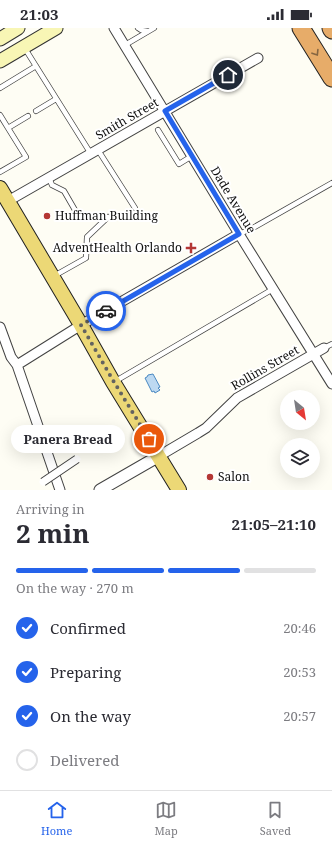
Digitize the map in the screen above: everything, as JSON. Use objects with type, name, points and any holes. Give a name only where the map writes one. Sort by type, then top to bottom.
[{"type":"highway","points":[[301,28],[332,78]]},
{"type":"main road","points":[[0,39],[18,28]]},
{"type":"main road","points":[[0,62],[55,29]]},
{"type":"main road","points":[[0,188],[179,490]]},
{"type":"street","name":"Dade Avenue","points":[[114,28],[332,384]]},
{"type":"street","name":"Smith Street","points":[[8,201],[258,58]]},
{"type":"street","points":[[17,365],[81,325],[239,234]]},
{"type":"street","points":[[0,327],[11,357],[17,365],[60,490]]},
{"type":"street","name":"Rollins Street","points":[[100,490],[202,430],[237,398],[328,346]]},
{"type":"street","points":[[43,482],[78,459]]},
{"type":"lane","points":[[138,28],[145,31],[153,29]]},
{"type":"lane","points":[[125,45],[153,29]]},
{"type":"lane","points":[[24,47],[56,99],[135,208]]},
{"type":"lane","points":[[0,88],[36,66]]},
{"type":"lane","points":[[36,111],[56,99]]},
{"type":"lane","points":[[0,115],[26,157],[0,172]]},
{"type":"lane","points":[[8,128],[28,116]]},
{"type":"lane","points":[[158,130],[179,164],[192,156]]},
{"type":"lane","points":[[49,178],[52,185],[64,191],[79,217]]},
{"type":"lane","points":[[239,234],[251,230],[332,183]]},
{"type":"lane","points":[[53,277],[86,258],[87,237],[108,217]]},
{"type":"lane","points":[[114,382],[273,289]]},
{"type":"water","points":[[153,374],[160,387],[158,388],[160,390],[155,393],[154,391],[152,392],[145,378],[148,375]]},
{"type":"way so far","points":[[106,311],[81,325],[149,439]]},
{"type":"place","name":"Huffman Building","points":[[47,216]]},
{"type":"place","name":"AdventHealth Orlando","points":[[191,248]]},
{"type":"place","name":"Panera Bread","points":[[149,439]]},
{"type":"place","name":"Salon","points":[[210,477]]},
{"type":"route","points":[[106,311],[239,234],[165,111],[228,75]]}]
